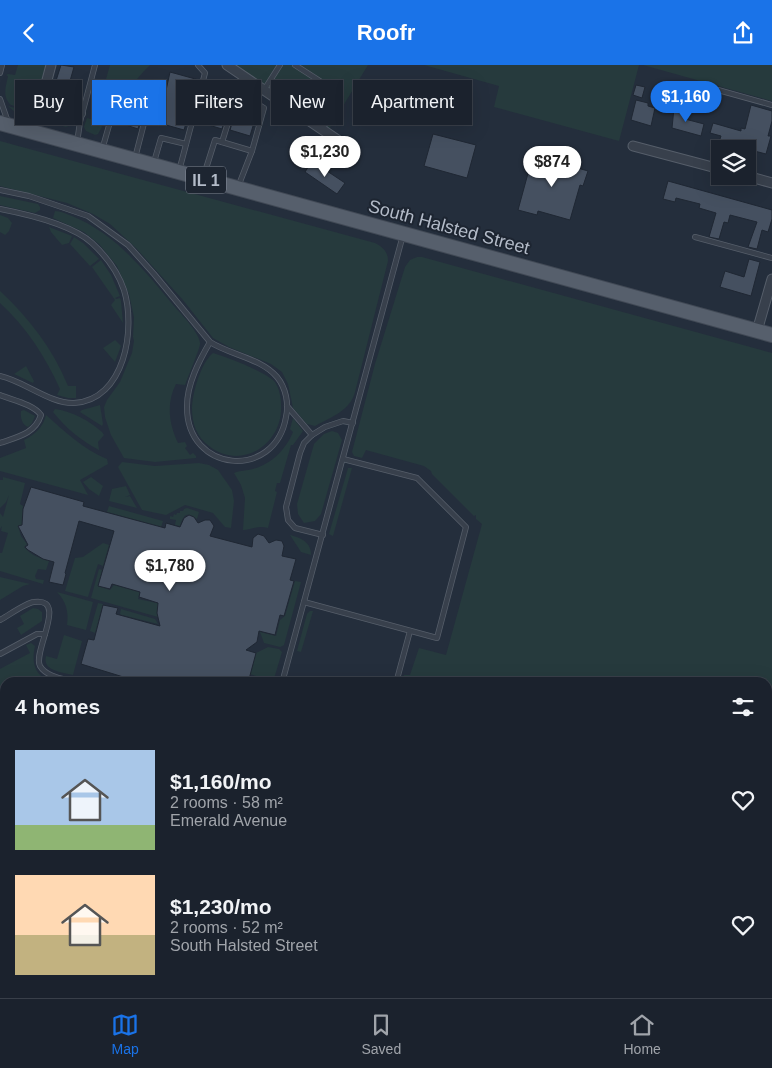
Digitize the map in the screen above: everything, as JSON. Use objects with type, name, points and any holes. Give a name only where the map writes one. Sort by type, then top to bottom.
[{"type":"main road","name":"South Halsted Street","points":[[5,124],[772,335]]},
{"type":"street","points":[[46,80],[51,65]]},
{"type":"street","points":[[227,65],[348,147]]},
{"type":"street","points":[[633,146],[711,167]]},
{"type":"street","points":[[756,178],[772,183]]},
{"type":"street","points":[[757,331],[772,279]]},
{"type":"lane","points":[[0,73],[2,65]]},
{"type":"lane","points":[[77,144],[95,65]]},
{"type":"lane","points":[[178,172],[205,73],[198,65]]},
{"type":"lane","points":[[264,90],[280,65]]},
{"type":"lane","points":[[295,65],[340,94],[339,103],[322,129]]},
{"type":"lane","points":[[241,80],[242,75]]},
{"type":"lane","points":[[718,90],[772,105]]},
{"type":"lane","points":[[102,151],[116,101],[121,97],[134,93],[142,95],[149,104],[134,160]]},
{"type":"lane","points":[[0,99],[5,124]]},
{"type":"lane","points":[[261,106],[264,108],[261,119]]},
{"type":"lane","points":[[222,142],[227,125]]},
{"type":"lane","points":[[238,188],[259,125]]},
{"type":"lane","points":[[153,165],[161,138],[186,144]]},
{"type":"lane","points":[[203,179],[214,140],[252,151]]},
{"type":"lane","points":[[0,191],[29,196],[88,216],[128,245],[210,342],[273,373],[282,386],[287,406],[285,424],[276,443],[262,455],[240,461],[230,461],[214,456],[206,451],[192,436],[186,404],[198,363],[210,342]]},
{"type":"lane","points":[[0,209],[43,219],[82,236],[92,244],[107,260],[117,276],[123,289],[129,318],[128,339],[122,362],[106,390],[96,397],[74,403],[63,402],[11,378],[0,375]]},
{"type":"lane","points":[[284,677],[403,234]]},
{"type":"lane","points":[[695,237],[772,258]]},
{"type":"lane","points":[[0,395],[38,411],[40,415],[38,424],[28,432],[0,443]]},
{"type":"lane","points":[[287,406],[312,435]]},
{"type":"lane","points":[[323,535],[295,528],[288,520],[286,507],[300,453],[304,443],[312,435],[334,423],[343,421],[353,423]]},
{"type":"lane","points":[[304,602],[437,638],[466,527],[417,479],[343,459]]},
{"type":"lane","points":[[0,620],[33,602],[42,603],[47,606],[50,612],[50,621],[38,656],[39,665],[45,671],[57,677]]},
{"type":"lane","points":[[398,677],[410,631]]},
{"type":"lane","points":[[0,654],[37,633],[45,635]]},
{"type":"green space","points":[[18,65],[46,65],[42,80],[15,80],[15,106],[11,105],[6,99],[8,76],[6,75],[15,75]]},
{"type":"green space","points":[[110,65],[150,65],[136,80],[106,79]]},
{"type":"green space","points":[[234,65],[368,65],[359,80],[353,80],[353,90],[343,106],[343,80],[271,80],[271,90],[261,83],[261,80],[256,80]]},
{"type":"green space","points":[[424,65],[639,65],[619,141],[494,107],[499,86]]},
{"type":"green space","points":[[643,65],[772,65],[772,101]]},
{"type":"green space","points":[[87,118],[92,119],[92,125],[102,125],[102,127],[98,134],[95,135],[86,131],[84,127]]},
{"type":"green space","points":[[323,125],[331,125],[329,129]]},
{"type":"green space","points":[[0,141],[375,243],[380,246],[386,252],[388,261],[353,399],[339,413],[315,426],[307,424],[293,408],[288,384],[282,372],[271,364],[229,347],[213,338],[183,300],[136,248],[110,224],[93,214],[67,203],[0,186]]},
{"type":"green space","points":[[0,196],[38,204],[40,210],[35,213],[0,205]]},
{"type":"green space","points":[[55,211],[68,214],[88,224],[116,243],[141,267],[189,323],[199,339],[200,345],[185,385],[176,384],[170,406],[172,428],[178,443],[185,442],[187,446],[185,448],[190,455],[193,453],[196,458],[155,462],[124,458],[111,435],[104,407],[120,382],[132,353],[134,317],[129,294],[117,266],[99,244],[84,232],[53,218]]},
{"type":"green space","points":[[0,215],[8,218],[12,223],[5,235],[0,232]]},
{"type":"green space","points":[[49,227],[72,236],[69,243],[62,245]]},
{"type":"green space","points":[[74,237],[99,259],[90,266],[70,244]]},
{"type":"green space","points":[[422,257],[772,353],[772,677],[403,677],[404,675],[410,675],[419,648],[446,655],[482,524],[476,519],[476,515],[474,516],[424,466],[366,450],[362,458],[354,456],[352,452],[375,364],[405,267],[410,260]]},
{"type":"green space","points":[[101,260],[111,275],[120,296],[115,298],[120,298],[121,301],[123,323],[111,305],[115,300],[92,267]]},
{"type":"green space","points":[[0,291],[21,312],[48,347],[68,386],[76,386],[76,398],[57,395],[60,389],[48,365],[27,332],[0,303]]},
{"type":"green space","points":[[115,340],[121,346],[115,362],[103,348]]},
{"type":"green space","points":[[213,353],[255,369],[275,382],[279,390],[281,401],[280,418],[276,431],[258,449],[247,454],[235,456],[222,453],[209,446],[198,434],[194,425],[192,409],[195,387],[205,363]]},
{"type":"green space","points":[[26,366],[34,381],[33,383],[14,374]]},
{"type":"green space","points":[[100,405],[102,426],[80,412],[82,410]]},
{"type":"green space","points":[[55,409],[80,417],[102,432],[104,435],[98,442],[99,450],[68,428],[53,412]]},
{"type":"green space","points":[[24,410],[35,416],[28,427],[24,425],[21,418],[21,411]]},
{"type":"green space","points":[[46,415],[82,445],[107,459],[108,464],[80,480],[88,495],[0,471],[0,458],[26,448],[24,440],[38,430]]},
{"type":"green space","points":[[293,418],[303,431],[293,445],[291,445],[280,483],[277,483],[275,491],[277,492],[268,528],[261,527],[243,530],[245,498],[241,485],[234,473],[260,467],[278,455],[293,432],[290,429]]},
{"type":"green space","points":[[332,431],[338,433],[342,440],[321,514],[315,521],[304,523],[298,514],[297,504],[314,444],[324,434]]},
{"type":"green space","points":[[122,462],[155,466],[199,463],[209,465],[218,470],[232,490],[234,501],[231,528],[225,527],[213,513],[185,505],[166,515],[142,510],[118,467]]},
{"type":"green space","points":[[348,468],[352,468],[333,536],[329,534]]},
{"type":"green space","points":[[3,477],[25,483],[20,504],[23,506],[22,525],[18,526],[21,536],[27,544],[24,547],[35,556],[49,561],[46,570],[38,569],[35,576],[36,579],[44,580],[43,584],[0,571],[0,553],[2,553],[8,533],[1,531],[2,526],[0,529],[0,513],[3,517],[9,495],[6,502],[0,508],[0,480],[3,480]]},
{"type":"green space","points":[[91,477],[103,486],[99,496],[83,482]]},
{"type":"green space","points":[[126,486],[130,495],[125,497],[130,496],[137,508],[109,501],[112,489]]},
{"type":"green space","points":[[109,506],[163,521],[161,527],[107,512]]},
{"type":"green space","points":[[187,508],[199,512],[197,519],[191,515],[186,515],[180,526],[175,525],[176,520],[170,519],[170,516],[173,517],[174,514],[176,515]]},
{"type":"green space","points":[[290,535],[301,539],[307,544],[311,555],[301,552]]},
{"type":"green space","points":[[103,543],[109,545],[103,566],[98,564],[88,597],[65,591],[75,558],[83,557]]},
{"type":"green space","points":[[99,569],[102,570],[98,586],[110,590],[114,585],[140,592],[138,599],[162,604],[158,608],[158,617],[91,598]]},
{"type":"green space","points":[[0,577],[30,584],[23,586],[0,600]]},
{"type":"green space","points":[[295,581],[301,582],[284,645],[280,647],[264,643],[260,632],[276,636],[280,620],[285,616]]},
{"type":"green space","points":[[57,592],[93,602],[86,630],[67,625],[66,607],[63,599]]},
{"type":"green space","points":[[98,603],[103,604],[95,633],[90,631]]},
{"type":"green space","points":[[33,608],[42,612],[42,621],[21,635],[17,628],[24,624],[20,616]]},
{"type":"green space","points":[[121,609],[155,619],[158,624],[122,615],[120,614]]},
{"type":"green space","points":[[313,611],[301,652],[297,651],[307,614]]},
{"type":"green space","points":[[64,635],[82,641],[73,675],[50,668],[46,661],[46,656],[57,659]]},
{"type":"green space","points":[[31,643],[35,646],[34,664],[42,677],[0,677],[0,669],[30,653],[26,645]]},
{"type":"green space","points":[[268,647],[279,649],[282,652],[274,677],[259,677],[250,674],[256,653]]},
{"type":"building","points":[[61,65],[74,67],[70,80],[56,80]]},
{"type":"building","points":[[170,72],[199,80],[176,80],[176,125],[186,125],[184,130],[166,125],[166,91]]},
{"type":"building","points":[[636,85],[645,87],[642,98],[633,95]]},
{"type":"building","points":[[636,100],[648,103],[648,106],[655,108],[651,126],[631,120]]},
{"type":"building","points":[[751,105],[772,111],[772,121],[768,136],[771,136],[766,154],[756,151],[756,140],[720,140],[721,136],[710,133],[713,123],[741,131],[741,128],[745,129]]},
{"type":"building","points":[[674,108],[687,112],[685,119],[704,124],[701,136],[672,128]]},
{"type":"building","points":[[126,125],[139,125],[138,129]]},
{"type":"building","points":[[209,125],[223,125],[222,129]]},
{"type":"building","points":[[232,125],[253,125],[250,136],[230,130]]},
{"type":"building","points":[[433,134],[476,145],[467,178],[424,166]]},
{"type":"building","points":[[533,155],[588,171],[583,186],[580,185],[570,220],[538,211],[537,215],[518,210]]},
{"type":"building","points":[[312,161],[345,183],[337,194],[305,172]]},
{"type":"building","points":[[668,181],[772,210],[772,219],[768,232],[762,230],[757,249],[748,247],[757,222],[730,215],[728,223],[724,222],[719,239],[709,237],[716,213],[699,208],[700,204],[676,198],[675,202],[663,199]]},
{"type":"building","points":[[749,259],[760,262],[751,296],[720,287],[725,271],[744,277]]},
{"type":"building","points":[[31,487],[84,502],[83,506],[165,528],[166,523],[180,527],[184,518],[189,515],[194,517],[198,523],[210,520],[214,526],[210,536],[252,547],[253,538],[258,534],[264,536],[269,543],[276,540],[282,541],[284,546],[282,556],[296,559],[290,580],[294,581],[284,616],[280,615],[275,635],[259,631],[257,642],[246,650],[256,653],[250,677],[123,677],[81,664],[88,639],[94,640],[103,605],[118,608],[116,614],[160,626],[157,613],[158,603],[139,597],[140,592],[112,584],[110,589],[98,586],[114,531],[79,521],[63,585],[49,582],[54,562],[43,559],[25,547],[28,545],[18,526],[22,525],[23,509]]}]
